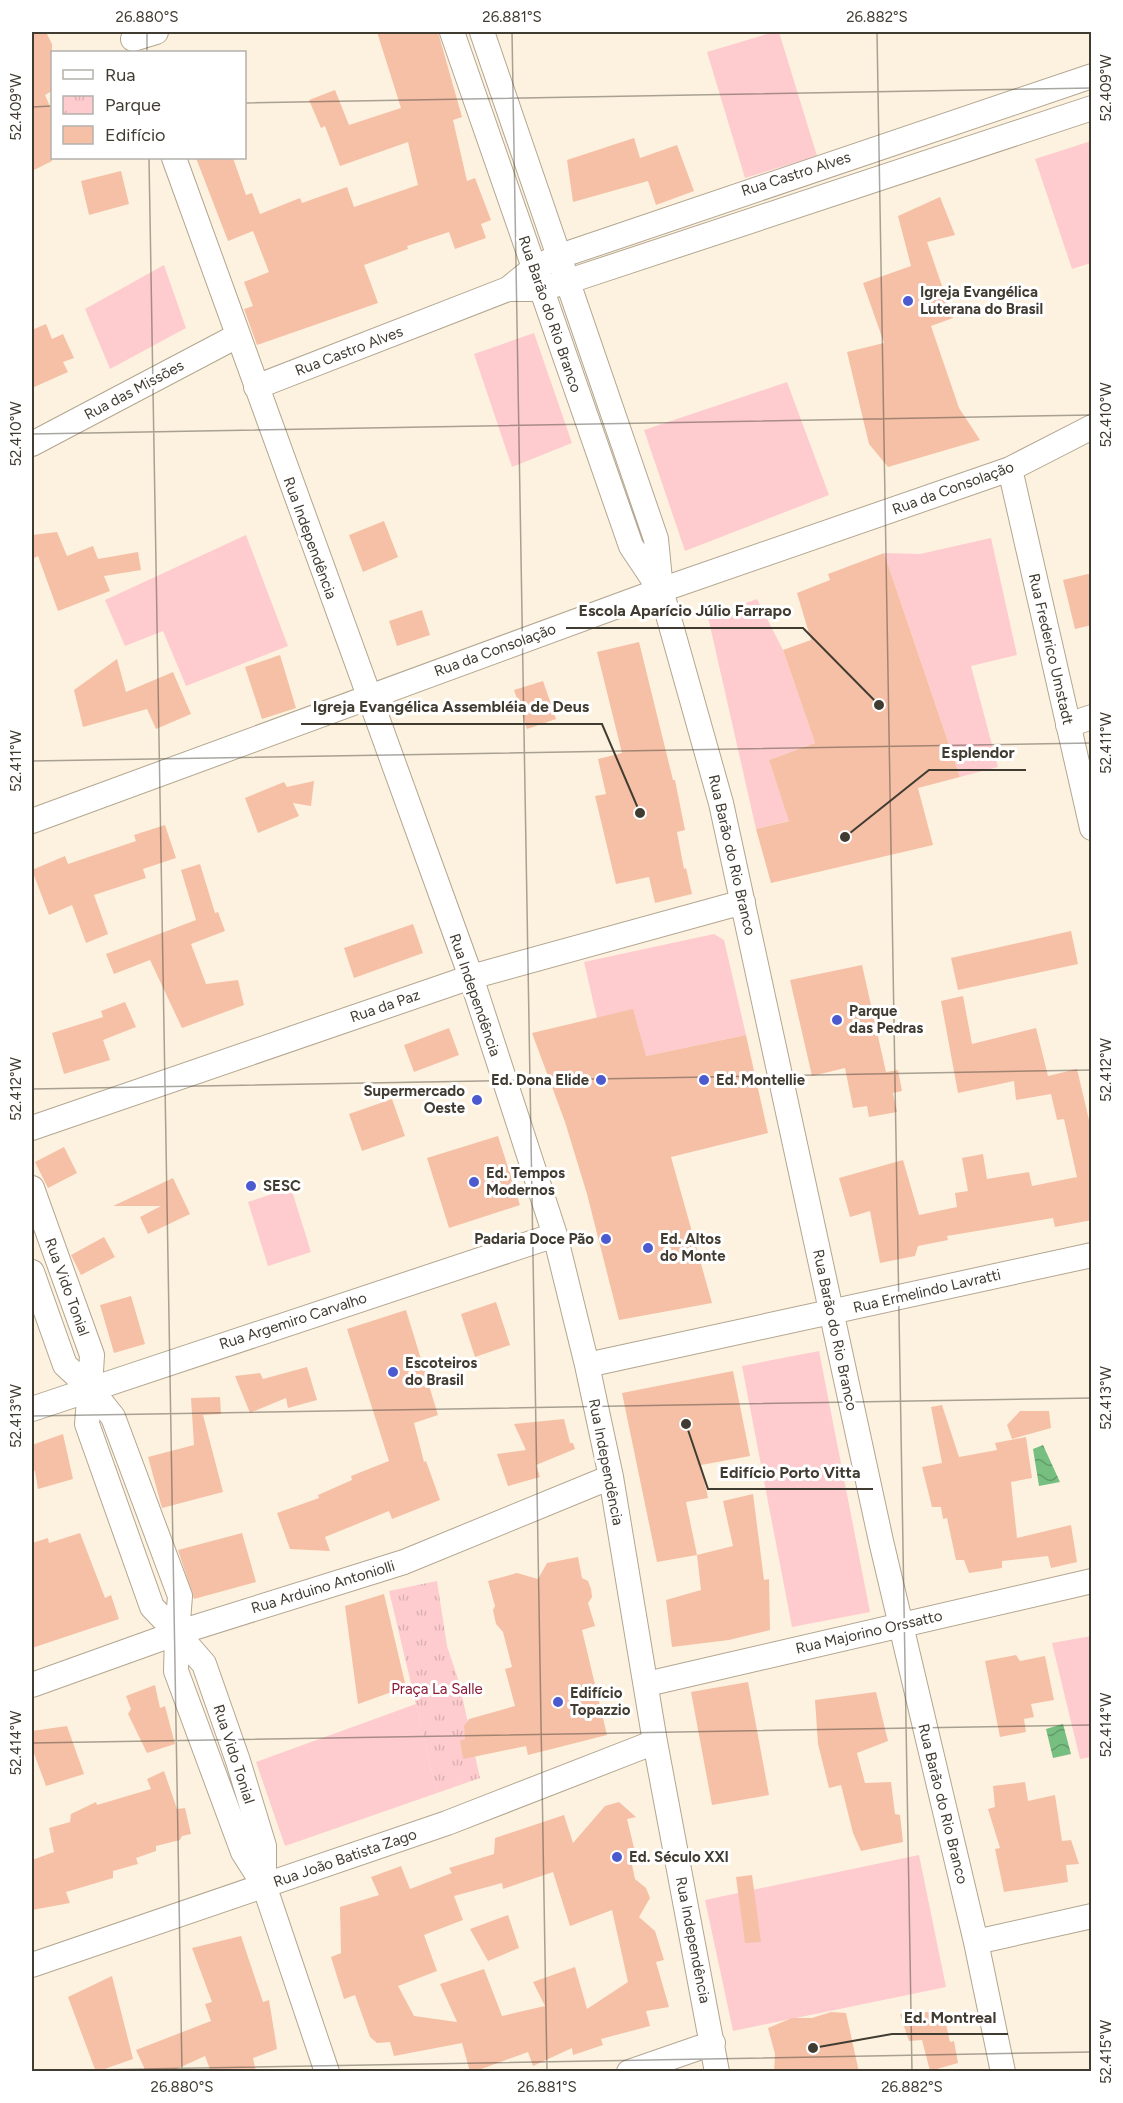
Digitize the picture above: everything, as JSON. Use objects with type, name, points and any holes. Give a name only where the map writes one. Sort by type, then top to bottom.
[{"type":"street","points":[[134,41],[156,32]]},
{"type":"street","name":"Rua Barão do Rio Branco","points":[[452,32],[631,546],[661,590]]},
{"type":"street","points":[[463,63],[486,42]]},
{"type":"street","name":"Rua Barão do Rio Branco","points":[[486,42],[656,539],[661,590],[721,803],[900,1624],[976,1942],[1003,2072]]},
{"type":"street","name":"Rua Castro Alves","points":[[256,387],[537,279],[560,256],[689,210],[1092,76]]},
{"type":"street","points":[[1067,84],[1085,110]]},
{"type":"street","name":"Rua Castro Alves","points":[[537,279],[569,281],[1085,110]]},
{"type":"street","points":[[895,141],[905,171]]},
{"type":"street","points":[[495,152],[521,142]]},
{"type":"street","name":"Rua Independência","points":[[174,159],[367,696],[471,977],[555,1235],[587,1365],[611,1477],[655,1742],[717,2072]]},
{"type":"street","points":[[785,178],[795,207]]},
{"type":"street","points":[[689,210],[699,239]]},
{"type":"street","name":"Rua das Missões","points":[[32,444],[237,336]]},
{"type":"street","points":[[586,422],[612,413]]},
{"type":"street","name":"Rua da Consolação","points":[[32,820],[661,590],[1010,469],[1092,427]]},
{"type":"street","name":"Rua Frederico Umstadt","points":[[1010,469],[1092,828]]},
{"type":"street","points":[[1068,725],[1092,717]]},
{"type":"street","name":"Rua da Paz","points":[[33,1122],[471,977],[743,902]]},
{"type":"street","name":"Rua Vido Tonial","points":[[32,1188],[92,1355],[87,1424],[152,1607],[204,1664],[238,1761],[264,1846],[264,1885]]},
{"type":"street","name":"Rua Argemiro Carvalho","points":[[32,1409],[555,1235]]},
{"type":"street","name":"Rua Ermelindo Lavratti","points":[[587,1365],[1092,1255]]},
{"type":"street","points":[[32,1273],[59,1262]]},
{"type":"street","name":"Rua Vido Tonial","points":[[32,1273],[65,1365],[90,1388],[113,1417],[180,1596],[176,1671],[243,1852],[264,1885],[327,2072]]},
{"type":"street","name":"Rua Arduino Antoniolli","points":[[32,1685],[177,1633],[404,1562],[611,1477]]},
{"type":"street","points":[[122,1523],[149,1514]]},
{"type":"street","name":"Rua Majorino Orssatto","points":[[647,1684],[1092,1581]]},
{"type":"street","name":"Rua João Batista Zago","points":[[32,1965],[447,1823],[655,1742]]},
{"type":"street","points":[[212,1770],[238,1761]]},
{"type":"street","points":[[976,1942],[1092,1916]]},
{"type":"street","points":[[629,2072],[713,2043]]},
{"type":"green space","points":[[779,32],[817,156],[745,178],[707,52]]},
{"type":"green space","points":[[1091,141],[1091,263],[1072,269],[1035,159]]},
{"type":"green space","points":[[164,265],[186,328],[110,369],[85,309]]},
{"type":"green space","points":[[534,333],[572,443],[512,467],[474,354]]},
{"type":"green space","points":[[787,382],[829,495],[685,551],[644,430]]},
{"type":"green space","points":[[246,535],[288,646],[186,686],[163,631],[125,646],[105,600]]},
{"type":"green space","points":[[991,538],[1017,655],[971,666],[998,767],[960,777],[884,553],[920,554]]},
{"type":"green space","points":[[757,599],[783,650],[815,743],[769,760],[783,801],[831,810],[756,829],[708,617]]},
{"type":"green space","points":[[714,934],[724,940],[746,1035],[646,1056],[597,1018],[584,962]]},
{"type":"green space","points":[[291,1188],[311,1252],[268,1266],[248,1202]]},
{"type":"green space","points":[[819,1351],[870,1612],[792,1627],[742,1366]]},
{"type":"green space","name":"Praça La Salle","points":[[437,1581],[447,1646],[459,1682],[480,1778],[437,1793],[389,1591]]},
{"type":"green space","points":[[1091,1636],[1091,1757],[1080,1759],[1052,1643]]},
{"type":"green space","points":[[416,1704],[437,1793],[285,1846],[256,1762]]},
{"type":"green space","points":[[919,1855],[946,1987],[733,2031],[705,1900]]},
{"type":"water","points":[[1043,1445],[1060,1482],[1039,1486],[1033,1449]]},
{"type":"water","points":[[1063,1724],[1071,1754],[1053,1758],[1046,1729]]},
{"type":"building","points":[[32,32],[46,32],[52,44],[51,92],[45,95],[51,109],[52,161],[32,171]]},
{"type":"building","points":[[377,32],[438,32],[462,117],[453,120],[467,181],[475,178],[491,220],[481,224],[486,238],[455,249],[449,232],[407,246],[408,249],[364,265],[378,303],[257,345],[244,309],[253,306],[244,282],[269,272],[253,231],[228,241],[196,159],[233,159],[246,195],[252,193],[260,214],[300,198],[302,203],[347,187],[354,207],[418,185],[408,142],[340,166],[325,126],[321,128],[309,100],[335,90],[349,125],[401,108]]},
{"type":"building","points":[[634,138],[640,158],[677,145],[694,191],[656,205],[648,181],[573,202],[567,160]]},
{"type":"building","points":[[121,171],[129,204],[89,215],[81,181]]},
{"type":"building","points":[[940,197],[955,235],[927,242],[953,318],[931,326],[959,408],[980,440],[888,467],[869,444],[847,352],[884,343],[863,283],[911,266],[898,216]]},
{"type":"building","points":[[46,324],[52,339],[63,334],[74,358],[63,362],[68,372],[32,388],[32,330]]},
{"type":"building","points":[[384,521],[398,557],[363,572],[349,535]]},
{"type":"building","points":[[57,532],[67,556],[93,546],[98,559],[138,552],[141,570],[104,576],[110,591],[58,611],[38,556],[32,559],[32,535]]},
{"type":"building","points":[[884,553],[960,777],[918,788],[933,845],[771,883],[756,829],[789,821],[769,760],[815,743],[783,650],[811,640],[797,593],[830,580],[828,574]]},
{"type":"building","points":[[1092,573],[1092,625],[1075,629],[1063,580]]},
{"type":"building","points":[[422,610],[430,635],[397,646],[389,621]]},
{"type":"building","points":[[639,642],[673,780],[675,780],[685,830],[677,832],[684,869],[686,868],[692,894],[655,903],[649,877],[616,884],[595,796],[606,794],[598,759],[622,753],[597,652]]},
{"type":"building","points":[[280,655],[296,708],[262,719],[245,667]]},
{"type":"building","points":[[117,659],[126,692],[173,672],[191,714],[156,729],[147,709],[83,727],[74,690]]},
{"type":"building","points":[[543,681],[556,719],[527,729],[514,690]]},
{"type":"building","points":[[314,781],[311,806],[293,803],[299,816],[258,833],[245,798],[284,782],[287,787]]},
{"type":"building","points":[[165,825],[176,858],[143,869],[146,878],[94,895],[108,934],[86,943],[72,905],[49,915],[32,870],[65,856],[68,864],[136,841],[134,835]]},
{"type":"building","points":[[200,864],[215,913],[218,912],[225,931],[191,944],[206,984],[238,980],[244,1005],[182,1028],[150,960],[114,974],[106,954],[196,920],[181,870]]},
{"type":"building","points":[[413,924],[423,953],[354,978],[344,948]]},
{"type":"building","points":[[1071,931],[1078,964],[958,990],[951,958]]},
{"type":"building","name":"Parque das Pedras","points":[[862,965],[886,1072],[898,1070],[902,1091],[893,1093],[897,1112],[869,1117],[867,1106],[853,1108],[845,1068],[812,1076],[790,980]]},
{"type":"building","points":[[963,996],[972,1044],[1036,1028],[1048,1076],[1077,1069],[1089,1120],[1092,1119],[1092,1220],[1055,1227],[1053,1218],[947,1236],[948,1240],[918,1246],[915,1256],[880,1263],[870,1211],[850,1217],[839,1178],[903,1160],[919,1215],[957,1207],[955,1193],[968,1191],[962,1158],[983,1154],[987,1179],[1029,1172],[1032,1186],[1077,1177],[1064,1119],[1057,1120],[1051,1094],[1016,1100],[1014,1081],[958,1093],[941,1001]]},
{"type":"building","points":[[125,1002],[136,1027],[103,1040],[110,1060],[64,1074],[52,1033],[103,1017],[101,1011]]},
{"type":"building","points":[[633,1009],[646,1056],[746,1035],[768,1133],[671,1157],[712,1303],[619,1320],[587,1194],[565,1122],[532,1033]]},
{"type":"building","points":[[449,1028],[459,1055],[414,1072],[404,1045]]},
{"type":"building","points":[[392,1099],[405,1136],[362,1151],[349,1114]]},
{"type":"building","name":"Ed. Tempos Modernos","points":[[498,1136],[520,1205],[449,1228],[427,1158]]},
{"type":"building","points":[[64,1147],[77,1173],[48,1188],[35,1162]]},
{"type":"building","points":[[173,1178],[190,1214],[148,1234],[140,1217],[161,1206],[113,1206]]},
{"type":"building","points":[[104,1237],[115,1257],[81,1275],[71,1255]]},
{"type":"building","points":[[131,1296],[145,1344],[114,1353],[100,1305]]},
{"type":"building","points":[[496,1302],[510,1345],[475,1357],[461,1314]]},
{"type":"building","points":[[406,1310],[438,1415],[414,1423],[424,1462],[426,1461],[440,1500],[392,1519],[389,1511],[325,1537],[330,1551],[290,1549],[277,1513],[319,1498],[318,1495],[352,1480],[351,1476],[389,1461],[347,1329]]},
{"type":"building","points":[[307,1367],[317,1400],[288,1408],[286,1398],[250,1413],[235,1376],[260,1373],[263,1379]]},
{"type":"building","points":[[733,1371],[750,1456],[701,1465],[708,1498],[686,1502],[697,1555],[657,1562],[622,1393]]},
{"type":"building","points":[[220,1397],[221,1414],[203,1415],[223,1492],[162,1508],[148,1457],[194,1445],[191,1398]]},
{"type":"building","points":[[942,1405],[959,1457],[997,1450],[995,1443],[1026,1437],[1032,1478],[1011,1482],[1017,1538],[1071,1525],[1077,1562],[1051,1568],[1048,1556],[1002,1561],[1002,1568],[969,1573],[964,1560],[956,1560],[947,1518],[943,1519],[941,1507],[932,1507],[922,1467],[942,1463],[931,1407]]},
{"type":"building","points":[[1020,1411],[1049,1411],[1051,1428],[1012,1439],[1007,1425]]},
{"type":"building","points":[[564,1419],[570,1443],[573,1443],[575,1449],[536,1465],[540,1477],[508,1486],[497,1454],[526,1450],[514,1424]]},
{"type":"building","points":[[63,1434],[73,1479],[38,1489],[35,1471],[32,1470],[32,1445]]},
{"type":"building","points":[[753,1494],[764,1580],[769,1579],[770,1630],[729,1640],[672,1647],[666,1600],[701,1590],[697,1555],[733,1546],[723,1501]]},
{"type":"building","points":[[80,1533],[105,1598],[111,1595],[119,1619],[32,1648],[32,1543],[48,1538],[49,1543]]},
{"type":"building","points":[[242,1533],[256,1582],[194,1599],[178,1550]]},
{"type":"building","points":[[578,1557],[582,1578],[588,1581],[591,1589],[592,1597],[588,1603],[595,1626],[582,1630],[607,1735],[528,1755],[526,1746],[463,1759],[460,1741],[465,1739],[464,1726],[469,1719],[515,1706],[505,1669],[512,1667],[503,1632],[496,1624],[493,1610],[495,1606],[488,1581],[517,1573],[538,1579],[547,1563]]},
{"type":"building","points":[[384,1594],[406,1687],[358,1704],[345,1606]]},
{"type":"building","points":[[1016,1655],[1020,1661],[1045,1656],[1054,1700],[1031,1704],[1034,1717],[1024,1719],[1026,1732],[1000,1737],[985,1661]]},
{"type":"building","points":[[748,1682],[769,1795],[712,1805],[691,1692]]},
{"type":"building","points":[[155,1685],[160,1708],[165,1706],[175,1744],[147,1753],[128,1714],[131,1709],[126,1696]]},
{"type":"building","points":[[876,1692],[888,1741],[857,1753],[865,1783],[891,1782],[895,1814],[900,1815],[903,1842],[861,1851],[853,1833],[841,1785],[829,1788],[818,1744],[815,1700]]},
{"type":"building","points":[[67,1726],[84,1774],[46,1786],[32,1748],[32,1731]]},
{"type":"building","points":[[164,1771],[177,1809],[185,1808],[191,1834],[182,1836],[180,1840],[156,1846],[156,1851],[136,1858],[138,1864],[113,1871],[113,1878],[66,1892],[70,1903],[32,1910],[32,1860],[54,1852],[49,1828],[70,1822],[71,1814],[96,1802],[97,1805],[151,1789],[147,1779]]},
{"type":"building","points":[[1025,1782],[1028,1801],[1055,1795],[1062,1841],[1071,1840],[1079,1864],[1066,1865],[1068,1882],[1004,1892],[995,1849],[1000,1848],[988,1809],[995,1807],[993,1786]]},
{"type":"building","points":[[619,1802],[636,1817],[627,1819],[636,1856],[631,1860],[635,1879],[646,1888],[650,1898],[639,1917],[655,1931],[664,1960],[656,1962],[669,2007],[646,2011],[650,2026],[601,2039],[603,2045],[573,2055],[572,2048],[533,2066],[528,2052],[473,2072],[470,2072],[462,2043],[394,2056],[390,2042],[377,2043],[370,2037],[355,1995],[344,1999],[331,1957],[341,1953],[340,1907],[379,1895],[371,1877],[401,1866],[410,1889],[452,1873],[449,1868],[494,1854],[495,1838],[564,1815],[573,1843],[605,1806]],"holes":[[[553,1872],[570,1926],[612,1910],[628,1982],[587,2009],[575,1967],[533,1982],[545,2006],[502,2016],[484,1969],[440,1984],[457,2022],[414,2016],[398,1986],[437,1971],[424,1935],[463,1920],[454,1896],[502,1883],[503,1889]]]},
{"type":"building","points":[[752,1875],[761,1942],[745,1943],[736,1877]]},
{"type":"building","points":[[508,1915],[519,1948],[488,1961],[470,1929]]},
{"type":"building","points":[[241,1936],[263,2002],[269,2000],[277,2049],[253,2058],[256,2072],[211,2072],[205,2056],[170,2072],[146,2072],[136,2050],[211,2021],[205,2004],[212,2002],[192,1948]]},
{"type":"building","points":[[112,1976],[133,2059],[96,2072],[68,1997]]},
{"type":"building","points":[[943,2011],[950,2042],[954,2041],[958,2063],[930,2071],[922,2040],[909,2041],[900,2014]]},
{"type":"building","points":[[831,2012],[846,2013],[859,2072],[774,2072],[775,2054],[768,2028],[792,2018],[812,2018]]},
{"type":"place","name":"Igreja Evangélica Luterana do Brasil","points":[[908,301]]},
{"type":"place","name":"Escola Aparício Júlio Farrapo","points":[[879,705]]},
{"type":"place","name":"Igreja Evangélica Assembléia de Deus","points":[[640,813]]},
{"type":"place","name":"Esplendor","points":[[845,837]]},
{"type":"place","name":"Parque das Pedras","points":[[837,1020]]},
{"type":"place","name":"Ed. Dona Elide","points":[[601,1080]]},
{"type":"place","name":"Ed. Montellie","points":[[704,1080]]},
{"type":"place","name":"Supermercado Oeste","points":[[477,1100]]},
{"type":"place","name":"Ed. Tempos Modernos","points":[[474,1182]]},
{"type":"place","name":"SESC","points":[[251,1186]]},
{"type":"place","name":"Padaria Doce Pão","points":[[606,1239]]},
{"type":"place","name":"Ed. Altos do Monte","points":[[648,1248]]},
{"type":"place","name":"Escoteiros do Brasil","points":[[393,1372]]},
{"type":"place","name":"Edifício Porto Vitta","points":[[686,1424]]},
{"type":"place","name":"Edifício Topazzio","points":[[558,1702]]},
{"type":"place","name":"Ed. Século XXI","points":[[617,1857]]},
{"type":"place","name":"Ed. Montreal","points":[[813,2048]]}]
